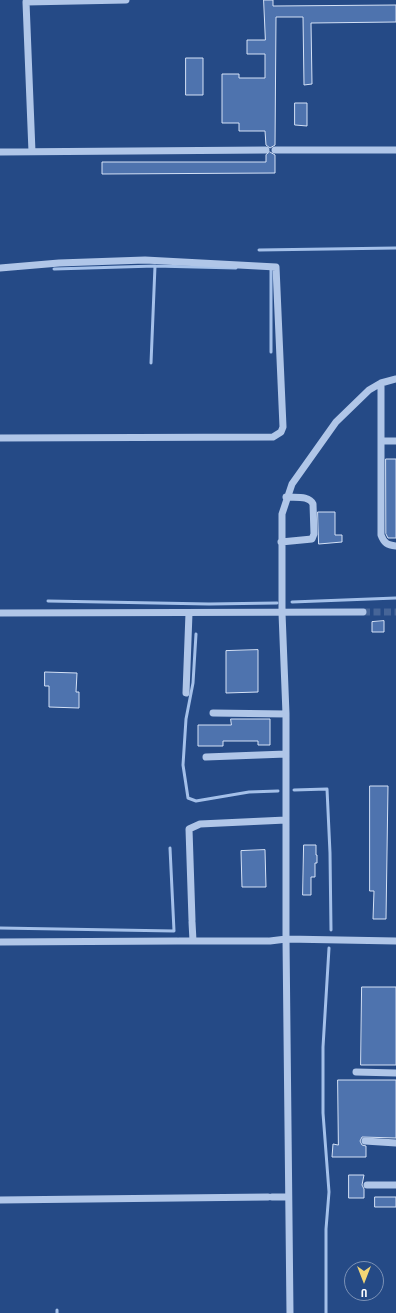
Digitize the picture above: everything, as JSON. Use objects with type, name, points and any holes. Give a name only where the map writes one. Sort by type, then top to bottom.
[{"type":"lane","points":[[32,152],[26,1],[126,0]]},
{"type":"lane","points":[[0,152],[266,150]]},
{"type":"lane","points":[[275,150],[396,150]]},
{"type":"lane","points":[[0,268],[59,263],[145,260],[273,265],[276,267],[283,427],[281,432],[273,437],[0,438]]},
{"type":"lane","points":[[290,1313],[286,939],[286,714],[282,612],[282,514],[286,497],[292,484],[306,461],[336,422],[369,390],[381,383],[396,379]]},
{"type":"lane","points":[[381,383],[381,535],[384,542],[389,546],[396,546]]},
{"type":"lane","points":[[381,441],[396,441]]},
{"type":"lane","points":[[282,542],[307,541],[312,539],[314,534],[313,504],[311,500],[306,498],[286,497]]},
{"type":"lane","points":[[0,613],[363,612]]},
{"type":"lane","points":[[186,693],[189,613]]},
{"type":"lane","points":[[213,713],[286,714]]},
{"type":"lane","points":[[206,757],[286,754]]},
{"type":"lane","points":[[193,941],[189,829],[200,824],[286,820]]},
{"type":"lane","points":[[0,942],[269,941],[286,939],[396,941]]},
{"type":"lane","points":[[356,1072],[396,1073]]},
{"type":"lane","points":[[365,1141],[396,1143]]},
{"type":"lane","points":[[367,1185],[396,1185]]},
{"type":"lane","points":[[0,1200],[288,1197]]},
{"type":"building","points":[[264,0],[273,0],[273,6],[396,5],[396,22],[311,23],[312,84],[304,85],[303,17],[276,17],[275,145],[270,148],[266,145],[265,131],[239,131],[239,123],[222,123],[222,74],[239,74],[239,78],[265,78],[265,54],[247,54],[247,40],[265,40]]},
{"type":"building","points":[[186,58],[203,58],[203,95],[186,95]]},
{"type":"building","points":[[295,103],[307,103],[307,126],[295,125]]},
{"type":"building","points":[[270,152],[275,155],[275,173],[102,174],[102,162],[266,162],[266,155]]},
{"type":"building","points":[[386,459],[396,459],[396,538],[388,538],[386,534]]},
{"type":"building","points":[[318,512],[335,512],[335,535],[342,535],[342,542],[319,544]]},
{"type":"building","points":[[384,621],[384,632],[372,632],[372,622]]},
{"type":"building","points":[[258,650],[258,692],[226,693],[226,651]]},
{"type":"building","points":[[45,672],[77,673],[76,692],[79,692],[79,708],[49,707],[49,686],[45,686]]},
{"type":"building","points":[[231,719],[270,719],[270,745],[258,745],[258,741],[223,741],[223,746],[198,746],[198,725],[231,725]]},
{"type":"building","points":[[370,786],[388,786],[386,919],[373,919],[374,891],[370,891]]},
{"type":"building","points":[[304,845],[316,845],[317,863],[315,863],[315,877],[311,877],[311,895],[303,895]]},
{"type":"building","points":[[265,850],[266,887],[242,887],[241,851]]},
{"type":"building","points":[[362,987],[396,987],[396,1065],[361,1065]]},
{"type":"building","points":[[338,1080],[396,1080],[396,1138],[362,1137],[360,1141],[362,1145],[366,1146],[366,1157],[332,1157],[333,1144],[338,1145]]},
{"type":"building","points":[[349,1175],[364,1175],[362,1185],[364,1189],[364,1198],[349,1198]]},
{"type":"building","points":[[375,1197],[396,1197],[396,1207],[375,1207]]},
{"type":"waterway","points":[[259,250],[396,248]]},
{"type":"waterway","points":[[155,266],[236,268]]},
{"type":"waterway","points":[[54,269],[155,266],[151,363]]},
{"type":"waterway","points":[[271,269],[271,352]]},
{"type":"waterway","points":[[292,602],[396,598]]},
{"type":"waterway","points":[[48,601],[209,604],[277,603]]},
{"type":"waterway","points":[[196,634],[193,683],[186,719],[183,765],[188,798],[196,801],[249,792],[278,791]]},
{"type":"waterway","points":[[294,790],[327,789],[331,930]]},
{"type":"waterway","points":[[0,928],[174,931],[170,848]]},
{"type":"waterway","points":[[326,1313],[326,1229],[329,1192],[323,1113],[323,1047],[329,948]]},
{"type":"tunnel","points":[[363,612],[396,612]]}]
